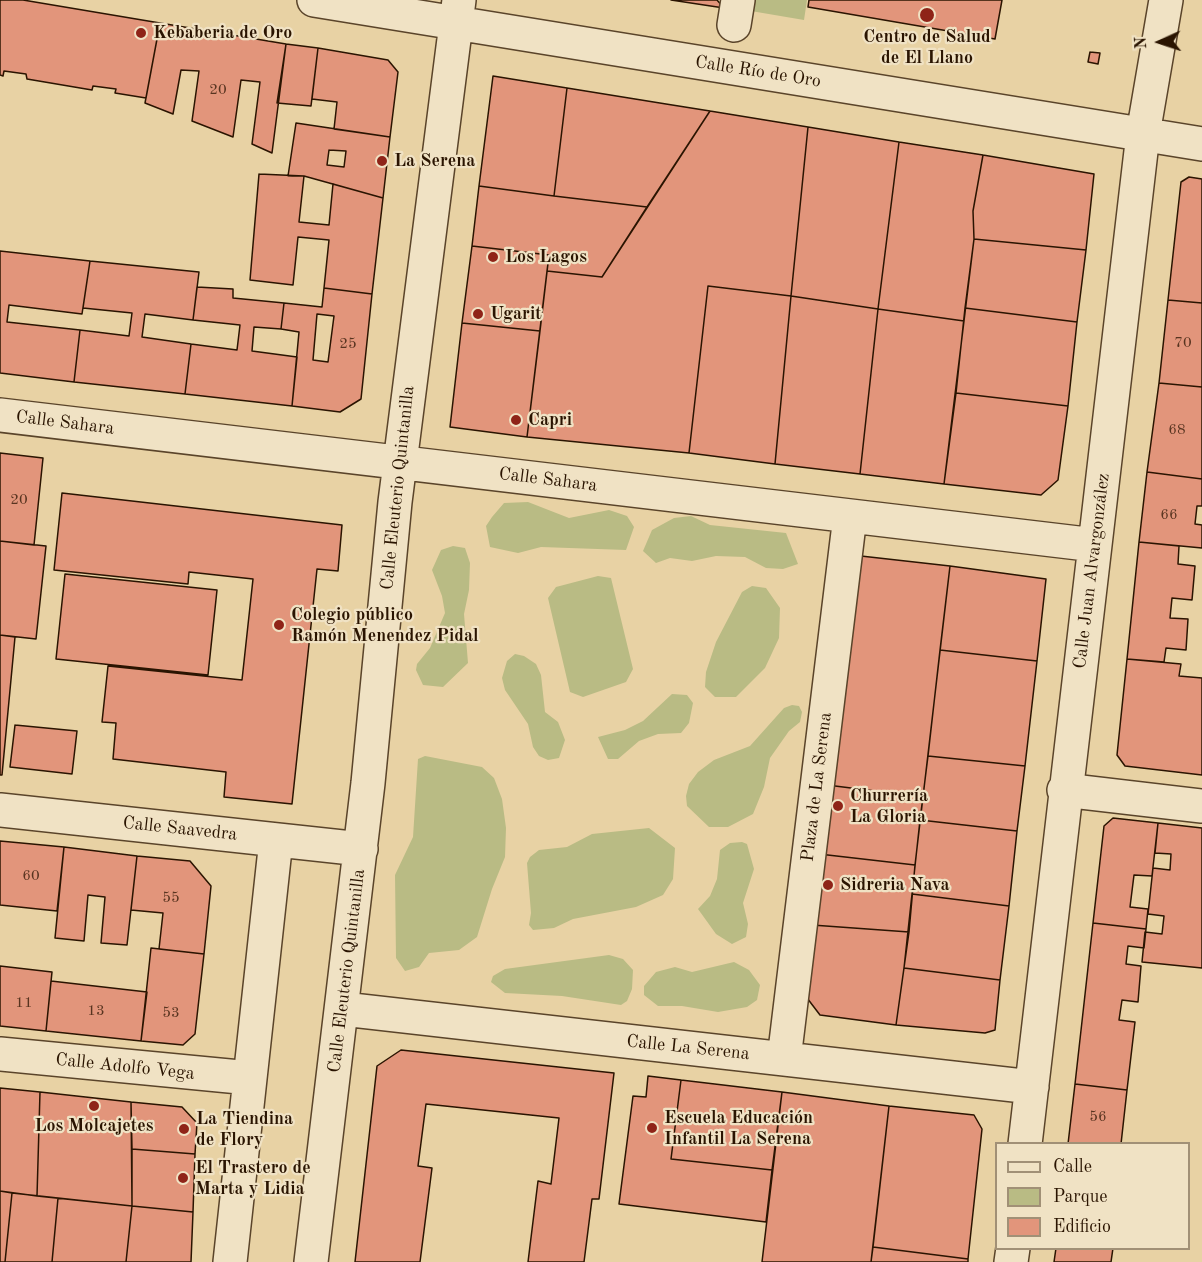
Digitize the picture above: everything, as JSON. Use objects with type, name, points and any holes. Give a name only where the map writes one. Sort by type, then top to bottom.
[{"type":"street","name":"Calle Río de Oro","points":[[314,0],[457,11],[1202,144]]},
{"type":"street","name":"Calle Juan Alvargonzález","points":[[1025,1142],[1143,134],[1166,0]]},
{"type":"street","name":"Calle Eleuterio Quintanilla","points":[[311,1262],[361,849],[400,464],[457,11]]},
{"type":"street","name":"Calle Sahara","points":[[0,415],[1095,545]]},
{"type":"street","name":"Plaza de La Serena","points":[[784,1059],[850,516]]},
{"type":"street","points":[[1065,790],[1202,806]]},
{"type":"street","name":"Calle Saavedra","points":[[0,810],[361,849]]},
{"type":"street","points":[[230,1262],[276,840]]},
{"type":"street","name":"Calle La Serena","points":[[343,1009],[1032,1087]]},
{"type":"street","name":"Calle Adolfo Vega","points":[[0,1054],[250,1078]]},
{"type":"green space","points":[[753,0],[807,0],[804,20],[751,11]]},
{"type":"green space","points":[[528,502],[569,518],[609,510],[627,516],[634,527],[626,550],[541,547],[518,553],[490,547],[486,526],[492,517],[504,503]]},
{"type":"green space","points":[[691,516],[710,525],[786,533],[798,564],[783,569],[766,568],[745,557],[716,556],[692,561],[670,558],[656,563],[643,551],[652,530],[674,518]]},
{"type":"green space","points":[[453,546],[465,548],[470,563],[469,590],[464,614],[468,663],[443,687],[423,685],[416,670],[417,664],[430,648],[445,613],[442,596],[432,570],[441,550]]},
{"type":"green space","points":[[598,576],[611,578],[633,669],[626,682],[583,697],[570,692],[548,598],[556,587]]},
{"type":"green space","points":[[752,586],[766,588],[780,608],[779,638],[765,668],[736,697],[715,697],[705,687],[706,672],[716,642],[742,592]]},
{"type":"green space","points":[[515,654],[524,656],[536,664],[541,675],[545,712],[558,722],[565,740],[559,758],[548,760],[539,756],[533,747],[528,724],[505,690],[502,678],[507,661]]},
{"type":"green space","points":[[672,694],[687,695],[693,703],[689,723],[681,733],[658,734],[639,741],[618,759],[608,759],[598,737],[625,730],[643,721]]},
{"type":"green space","points":[[792,705],[799,706],[802,712],[800,722],[789,731],[770,758],[764,787],[753,814],[728,827],[709,827],[687,806],[686,796],[689,784],[698,772],[714,760],[750,746],[784,708]]},
{"type":"green space","points":[[425,756],[482,767],[494,778],[502,799],[506,828],[505,857],[477,937],[459,950],[429,953],[419,967],[405,971],[396,958],[395,875],[413,837],[418,759]]},
{"type":"green space","points":[[649,828],[675,848],[673,879],[663,895],[636,907],[573,919],[554,928],[533,930],[529,925],[531,913],[527,863],[530,857],[539,850],[567,847],[592,834]]},
{"type":"green space","points":[[730,843],[747,844],[754,869],[743,903],[748,924],[746,937],[732,944],[716,934],[698,909],[710,896],[717,879],[720,850]]},
{"type":"green space","points":[[609,955],[623,959],[633,970],[632,989],[627,1001],[621,1005],[562,996],[505,993],[491,982],[493,976],[505,969]]},
{"type":"green space","points":[[734,962],[749,970],[760,985],[757,1000],[747,1007],[718,1012],[682,1006],[658,1006],[644,995],[644,986],[656,972],[675,967],[692,972]]},
{"type":"building","points":[[0,0],[23,0],[160,23],[146,98],[115,93],[116,89],[93,86],[92,90],[27,79],[26,74],[4,71],[3,76],[0,75]]},
{"type":"building","points":[[671,0],[717,0],[724,8]]},
{"type":"building","name":"Centro de Salud de El Llano","points":[[809,0],[1002,0],[995,39],[808,7]]},
{"type":"building","points":[[160,23],[286,44],[272,153],[252,144],[260,82],[241,80],[233,137],[192,121],[199,71],[181,70],[173,114],[145,103]]},
{"type":"building","points":[[286,44],[318,48],[311,106],[277,103]]},
{"type":"building","points":[[318,48],[388,60],[398,72],[390,137],[334,129],[337,102],[312,99]]},
{"type":"building","points":[[1090,52],[1100,53],[1098,64],[1088,62]]},
{"type":"building","points":[[493,76],[567,88],[554,196],[479,186]]},
{"type":"building","points":[[567,88],[710,111],[647,207],[554,196]]},
{"type":"building","points":[[710,111],[808,127],[791,296],[708,286],[689,453],[527,437],[547,271],[602,277]]},
{"type":"building","points":[[296,123],[390,137],[383,198],[304,176],[288,176]],"holes":[[[329,150],[346,151],[344,167],[327,165]]]},
{"type":"building","points":[[808,127],[899,142],[878,309],[791,296]]},
{"type":"building","points":[[899,142],[983,155],[973,211],[974,239],[964,321],[878,309]]},
{"type":"building","points":[[983,155],[1094,174],[1086,250],[974,239],[973,211]]},
{"type":"building","points":[[259,174],[304,176],[299,222],[329,225],[333,184],[383,198],[372,294],[324,288],[329,240],[298,237],[293,285],[250,280]]},
{"type":"building","points":[[1189,177],[1202,179],[1202,303],[1168,300],[1181,182]]},
{"type":"building","points":[[479,186],[647,207],[602,277],[547,271],[549,255],[472,246]]},
{"type":"building","points":[[974,239],[1086,250],[1077,322],[965,308]]},
{"type":"building","points":[[472,246],[549,255],[540,331],[462,323]]},
{"type":"building","points":[[0,251],[90,261],[82,314],[9,305],[7,322],[80,330],[74,382],[0,373]]},
{"type":"building","points":[[90,261],[199,272],[193,320],[145,314],[142,337],[191,344],[185,394],[74,382],[80,330],[129,336],[132,313],[83,308]]},
{"type":"building","points":[[708,286],[791,296],[775,464],[689,453]]},
{"type":"building","points":[[197,287],[233,289],[233,298],[284,303],[281,329],[254,327],[252,351],[297,357],[292,406],[185,394],[191,344],[237,350],[240,325],[193,320]]},
{"type":"building","points":[[324,288],[372,294],[361,399],[340,412],[292,406],[299,332],[281,329],[284,303],[322,307]],"holes":[[[317,314],[334,316],[328,362],[313,360]]]},
{"type":"building","points":[[791,296],[878,309],[860,474],[775,464]]},
{"type":"building","points":[[1168,300],[1202,303],[1202,387],[1159,383]]},
{"type":"building","points":[[965,308],[1077,322],[1068,406],[956,393]]},
{"type":"building","points":[[878,309],[964,321],[944,484],[860,474]]},
{"type":"building","points":[[462,323],[540,331],[527,437],[450,427]]},
{"type":"building","points":[[1159,383],[1202,387],[1202,479],[1147,472]]},
{"type":"building","points":[[956,393],[1068,406],[1058,480],[1041,495],[944,484]]},
{"type":"building","points":[[0,453],[43,458],[34,545],[0,541]]},
{"type":"building","points":[[1147,472],[1202,479],[1202,506],[1197,506],[1195,524],[1202,525],[1202,548],[1139,542]]},
{"type":"building","name":"Colegio público Ramón Menendez Pidal","points":[[62,493],[342,525],[338,571],[317,569],[292,804],[224,797],[226,772],[113,759],[116,723],[102,722],[108,666],[242,680],[253,579],[189,572],[188,584],[54,570]]},
{"type":"building","points":[[0,541],[46,546],[36,639],[0,635]]},
{"type":"building","points":[[1139,542],[1179,546],[1178,564],[1195,566],[1192,600],[1172,598],[1170,618],[1188,619],[1186,650],[1166,648],[1164,662],[1127,659]]},
{"type":"building","points":[[852,555],[950,566],[923,797],[827,785]]},
{"type":"building","points":[[950,566],[1046,579],[1037,661],[940,650]]},
{"type":"building","points":[[65,574],[217,590],[208,675],[56,659]]},
{"type":"building","points":[[0,635],[15,637],[2,775],[0,775]]},
{"type":"building","points":[[940,650],[1037,661],[1025,766],[928,756]]},
{"type":"building","points":[[1127,659],[1181,664],[1179,676],[1202,678],[1202,775],[1125,766],[1117,755]]},
{"type":"building","points":[[15,725],[77,731],[72,774],[10,767]]},
{"type":"building","points":[[928,756],[1025,766],[1017,831],[920,820]]},
{"type":"building","points":[[827,785],[923,797],[915,865],[819,854]]},
{"type":"building","points":[[1113,818],[1158,823],[1152,876],[1134,875],[1130,907],[1148,909],[1146,929],[1093,923],[1104,826]]},
{"type":"building","points":[[920,820],[1017,831],[1009,906],[912,894]]},
{"type":"building","points":[[1158,823],[1202,828],[1202,968],[1142,962],[1145,932],[1162,934],[1164,916],[1148,914],[1153,868],[1170,870],[1171,854],[1155,853]]},
{"type":"building","points":[[0,841],[64,847],[57,911],[0,905]]},
{"type":"building","points":[[64,847],[137,856],[127,945],[101,943],[105,897],[88,895],[84,941],[55,938]]},
{"type":"building","points":[[819,854],[915,865],[909,932],[812,925]]},
{"type":"building","points":[[137,856],[190,861],[211,886],[204,954],[159,949],[163,913],[131,910]]},
{"type":"building","points":[[912,894],[1009,906],[1000,980],[904,968]]},
{"type":"building","points":[[1093,923],[1146,929],[1144,948],[1128,946],[1126,964],[1141,966],[1138,1002],[1122,1000],[1119,1020],[1135,1022],[1127,1090],[1075,1084]]},
{"type":"building","points":[[812,925],[909,932],[896,1025],[820,1015],[804,994]]},
{"type":"building","points":[[151,948],[204,954],[195,1034],[183,1045],[141,1041]]},
{"type":"building","points":[[0,966],[52,972],[46,1031],[0,1026]]},
{"type":"building","points":[[904,968],[1000,980],[995,1030],[985,1033],[896,1025]]},
{"type":"building","points":[[51,981],[147,992],[141,1041],[46,1031]]},
{"type":"building","points":[[401,1050],[614,1073],[599,1199],[592,1199],[584,1262],[528,1262],[538,1181],[551,1184],[559,1118],[426,1104],[418,1166],[432,1168],[420,1262],[355,1262],[377,1066]]},
{"type":"building","name":"Escuela Educación Infantil La Serena","points":[[648,1076],[681,1080],[671,1159],[772,1170],[766,1222],[619,1204],[633,1096],[646,1097]]},
{"type":"building","points":[[681,1080],[782,1092],[772,1170],[671,1159]]},
{"type":"building","points":[[1075,1084],[1127,1090],[1121,1142],[1068,1142]]},
{"type":"building","points":[[0,1088],[40,1092],[37,1196],[0,1191]]},
{"type":"building","points":[[40,1092],[131,1102],[132,1206],[37,1196]]},
{"type":"building","points":[[782,1092],[889,1106],[871,1262],[762,1262]]},
{"type":"building","points":[[131,1102],[182,1107],[197,1123],[195,1154],[132,1149]]},
{"type":"building","points":[[889,1106],[974,1115],[982,1129],[968,1259],[873,1247]]},
{"type":"building","points":[[132,1149],[195,1154],[193,1212],[132,1206]]},
{"type":"building","points":[[0,1191],[12,1193],[5,1262],[0,1262]]},
{"type":"building","points":[[12,1193],[58,1198],[52,1262],[5,1262]]},
{"type":"building","points":[[58,1198],[132,1206],[126,1262],[52,1262]]},
{"type":"building","points":[[132,1206],[193,1212],[191,1262],[126,1262]]},
{"type":"building","points":[[873,1247],[968,1259],[968,1262],[871,1262]]},
{"type":"building","points":[[1056,1250],[1113,1250],[1111,1262],[1054,1262]]},
{"type":"place","name":"Centro de Salud de El Llano","points":[[927,15]]},
{"type":"place","name":"Kebaberia de Oro","points":[[141,33]]},
{"type":"place","name":"La Serena","points":[[382,161]]},
{"type":"place","name":"Los Lagos","points":[[493,257]]},
{"type":"place","name":"Ugarit","points":[[478,314]]},
{"type":"place","name":"Capri","points":[[516,420]]},
{"type":"place","name":"Colegio público Ramón Menendez Pidal","points":[[279,625]]},
{"type":"place","name":"Churrería La Gloria","points":[[838,806]]},
{"type":"place","name":"Sidreria Nava","points":[[828,885]]},
{"type":"place","name":"Los Molcajetes","points":[[94,1106]]},
{"type":"place","name":"Escuela Educación Infantil La Serena","points":[[652,1128]]},
{"type":"place","name":"La Tiendina de Flory","points":[[184,1129]]},
{"type":"place","name":"El Trastero de Marta y Lidia","points":[[183,1178]]}]
